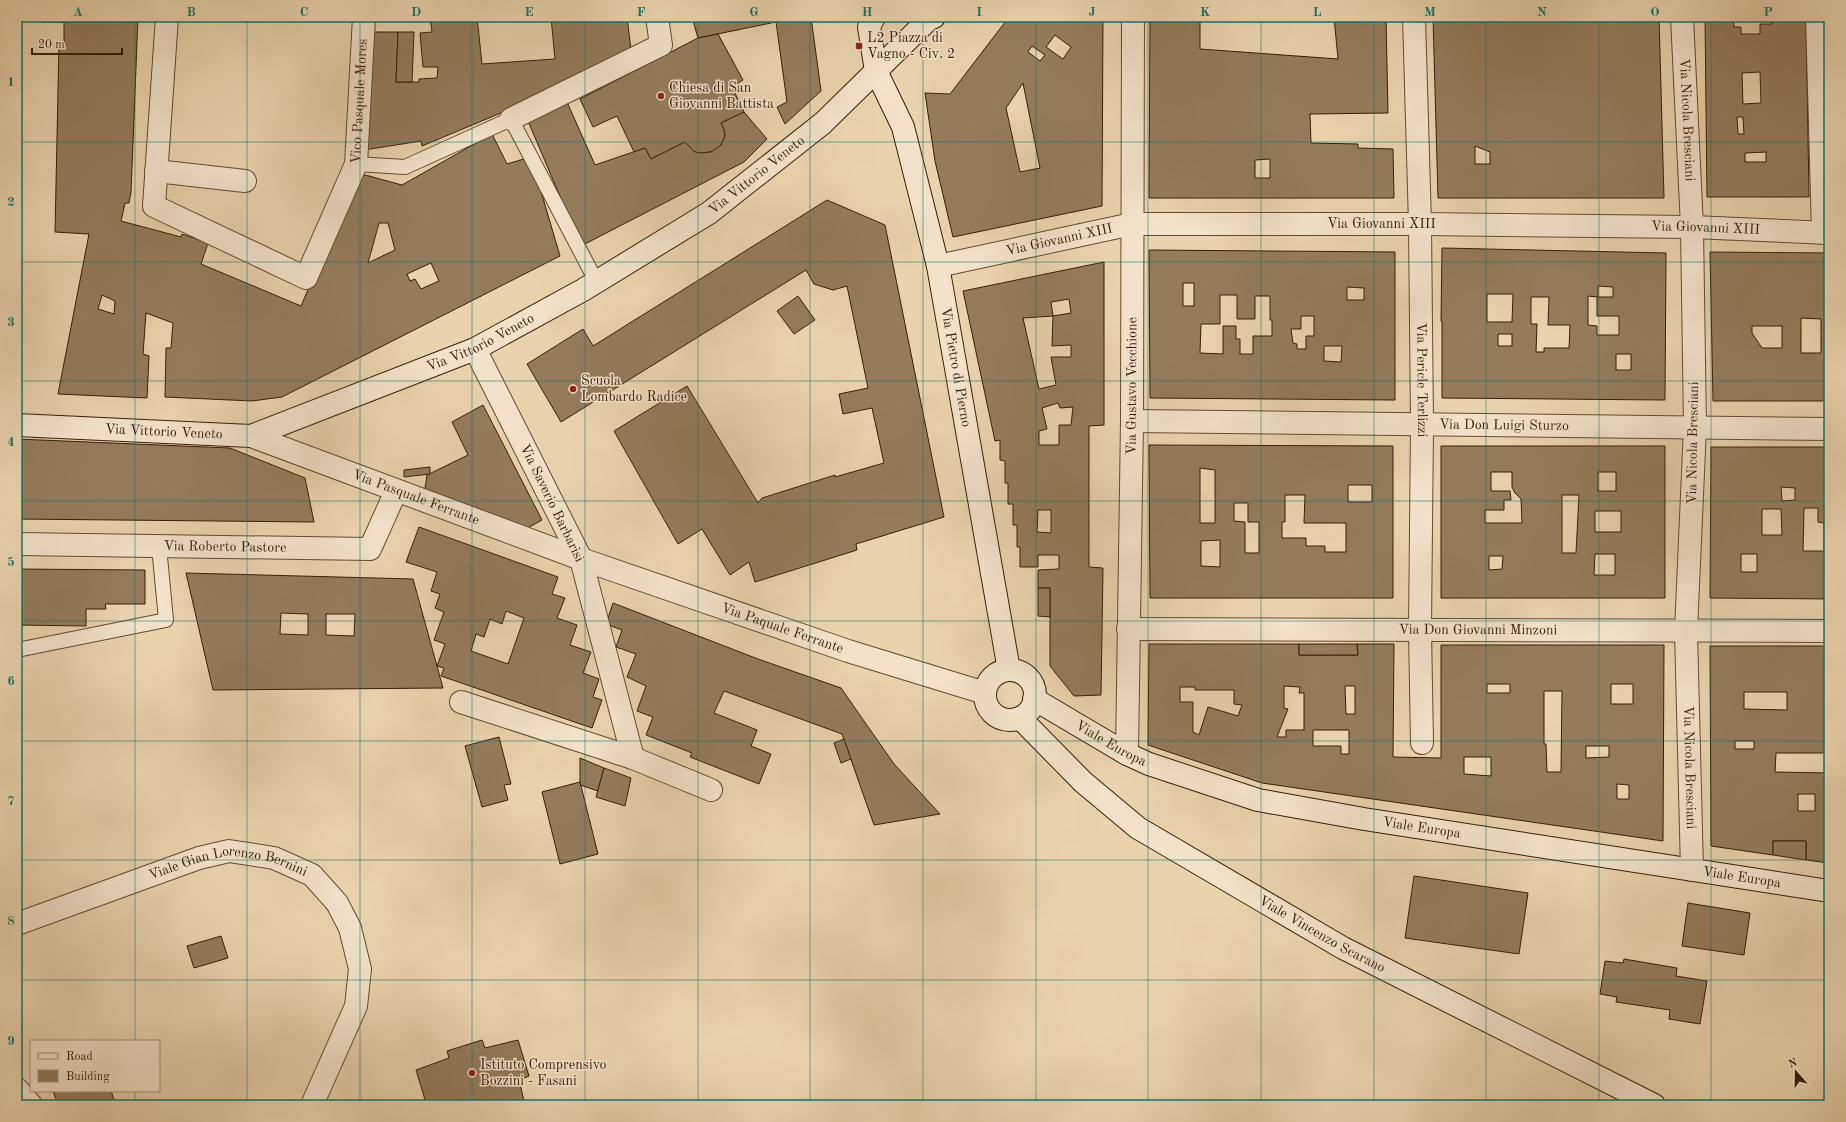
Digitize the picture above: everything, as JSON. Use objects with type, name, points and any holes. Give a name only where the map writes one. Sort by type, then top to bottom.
[{"type":"street","points":[[167,17],[154,206],[306,278],[356,164]]},
{"type":"street","name":"Vico Pasquale Mores","points":[[356,164],[364,17]]},
{"type":"street","name":"Vico Pasquale Mores","points":[[511,119],[661,45],[657,17]]},
{"type":"street","name":"Via Pietro di Pierno","points":[[874,17],[869,27],[876,71],[903,127],[938,266],[1009,670]]},
{"type":"street","name":"Via Vittorio Veneto","points":[[17,425],[251,436],[475,349],[596,281],[709,213],[823,123],[929,19],[934,17]]},
{"type":"street","name":"Via Gustavo Vecchione","points":[[1127,754],[1132,421],[1133,17]]},
{"type":"street","name":"Via Pericle Terlizzi","points":[[1414,17],[1420,224],[1422,425],[1420,630],[1422,743]]},
{"type":"street","name":"Via Nicola Bresciani","points":[[1682,17],[1692,227],[1695,427],[1686,631],[1692,870]]},
{"type":"street","points":[[1817,17],[1826,233]]},
{"type":"street","points":[[156,171],[245,181]]},
{"type":"street","name":"Via Giovanni XIII","points":[[938,266],[1132,224],[1420,224],[1692,227],[1826,233]]},
{"type":"street","name":"Via Saverio Barbarisi","points":[[475,349],[581,559],[633,758]]},
{"type":"street","name":"Via Don Luigi Sturzo","points":[[1132,421],[1829,429]]},
{"type":"street","name":"Via Pasquale Ferrante","points":[[251,436],[581,559]]},
{"type":"street","name":"Via Roberto Pastore","points":[[17,544],[370,549],[396,491]]},
{"type":"street","name":"Via Paquale Ferrante","points":[[581,559],[848,651],[985,693]]},
{"type":"street","name":"Via Don Giovanni Minzoni","points":[[1128,629],[1829,631]]},
{"type":"street","points":[[1009,670],[1020,672],[1030,680],[1035,690],[1034,699],[1029,710],[1020,718],[1007,720],[995,715],[987,705],[985,693],[987,685],[991,679],[1001,672],[1009,670]]},
{"type":"street","name":"Viale Europa","points":[[1034,699],[1127,754],[1149,764],[1258,800],[1364,819],[1829,891]]},
{"type":"street","points":[[461,702],[633,758],[711,790]]},
{"type":"street","name":"Viale Vincenzo Scarano","points":[[1020,718],[1083,782],[1138,828],[1343,948],[1654,1105]]},
{"type":"street","name":"Viale Gian Lorenzo Bernini","points":[[17,924],[199,858],[229,851],[274,858],[312,875],[337,903],[350,928],[360,969],[356,1006],[312,1105]]},
{"type":"street","points":[[17,1089],[32,1105]]},
{"type":"lane","name":"Vico Pasquale Mores","points":[[356,164],[406,166],[511,119]]},
{"type":"lane","points":[[511,119],[596,281]]},
{"type":"lane","points":[[17,650],[166,620],[159,546]]},
{"type":"building","points":[[17,17],[138,17],[131,192],[129,203],[125,203],[121,221],[181,237],[182,234],[208,243],[201,264],[301,306],[358,173],[402,185],[492,134],[507,164],[527,158],[540,188],[560,256],[282,397],[252,401],[165,397],[166,348],[171,348],[173,323],[146,313],[143,354],[149,356],[147,398],[58,394],[89,234],[55,232],[59,43],[64,43],[64,22],[17,21]],"holes":[[[379,223],[388,223],[395,250],[368,263]],[[431,263],[439,281],[421,289],[415,279],[410,281],[407,274]],[[102,295],[115,301],[114,314],[98,309]]]},
{"type":"building","points":[[43,17],[138,17],[138,22],[43,22]]},
{"type":"building","points":[[430,17],[477,17],[482,64],[555,59],[551,17],[627,17],[631,50],[508,110],[422,146],[421,141],[364,150],[369,32],[398,32],[396,82],[419,82],[419,79],[437,78],[438,67],[423,67],[420,33],[432,32]]},
{"type":"building","points":[[692,17],[811,17],[821,91],[785,124],[777,107],[787,102],[776,22],[698,38]]},
{"type":"building","points":[[1009,17],[1103,17],[1102,206],[953,237],[935,161],[925,93],[950,94]],"holes":[[[1055,35],[1071,47],[1063,59],[1046,47]],[[1032,46],[1045,55],[1040,61],[1028,52]],[[1023,83],[1040,168],[1020,172],[1006,108]]]},
{"type":"building","points":[[1150,17],[1200,17],[1200,49],[1338,59],[1334,17],[1386,17],[1388,113],[1310,114],[1311,143],[1358,144],[1358,148],[1393,149],[1394,198],[1149,198]],"holes":[[[1270,159],[1270,178],[1255,178],[1255,160]]]},
{"type":"building","points":[[1433,17],[1659,17],[1664,198],[1438,198]],"holes":[[[1475,146],[1490,152],[1490,164],[1475,164]]]},
{"type":"building","points":[[1705,17],[1734,17],[1734,27],[1741,27],[1741,34],[1760,34],[1760,24],[1772,24],[1771,17],[1806,17],[1809,197],[1707,197]],"holes":[[[1760,72],[1761,103],[1743,104],[1742,73]],[[1737,117],[1743,117],[1744,134],[1738,134]],[[1766,152],[1766,162],[1745,162],[1745,153]]]},
{"type":"building","points":[[398,32],[414,32],[412,82],[396,82]]},
{"type":"building","name":"Chiesa di San Giovanni Battista","points":[[718,34],[743,80],[732,87],[744,112],[721,123],[725,136],[721,145],[717,149],[711,152],[695,152],[685,142],[651,159],[645,148],[634,152],[617,116],[593,127],[580,99],[698,38]]},
{"type":"building","points":[[567,102],[595,165],[645,148],[651,159],[685,142],[695,152],[711,152],[721,145],[725,136],[721,123],[744,112],[767,139],[744,162],[581,246],[528,121]]},
{"type":"building","name":"Scuola Lombardo Radice","points":[[827,200],[885,225],[944,517],[856,544],[857,550],[755,582],[749,562],[730,575],[702,529],[678,544],[614,431],[687,386],[758,503],[762,498],[835,475],[835,477],[884,463],[872,408],[843,414],[839,394],[868,388],[847,286],[833,290],[814,284],[806,270],[561,422],[527,364],[583,329],[593,346]]},
{"type":"building","points":[[1442,248],[1666,253],[1665,400],[1442,398]],"holes":[[[1598,286],[1613,287],[1613,297],[1598,297]],[[1487,294],[1513,294],[1512,322],[1487,322]],[[1588,296],[1597,297],[1597,316],[1619,316],[1619,335],[1597,335],[1597,326],[1588,325]],[[1531,297],[1549,297],[1548,325],[1570,325],[1569,348],[1544,348],[1544,352],[1536,352],[1537,324],[1531,324]],[[1498,334],[1512,334],[1512,346],[1498,346]],[[1616,354],[1631,354],[1631,370],[1616,370]]]},
{"type":"building","points":[[1149,250],[1395,252],[1395,400],[1150,398]],"holes":[[[1183,283],[1194,283],[1194,306],[1183,306]],[[1347,287],[1364,288],[1364,300],[1347,300]],[[1220,295],[1237,295],[1237,319],[1255,319],[1255,296],[1270,296],[1272,336],[1253,336],[1253,354],[1240,354],[1240,339],[1236,339],[1236,326],[1223,326],[1223,354],[1200,353],[1201,324],[1220,324]],[[1301,316],[1314,316],[1314,336],[1306,336],[1306,349],[1297,349],[1297,344],[1293,343],[1291,329],[1301,329]],[[1324,346],[1342,346],[1341,362],[1324,361]]]},
{"type":"building","points":[[1710,252],[1829,253],[1829,401],[1713,401]],"holes":[[[1801,318],[1821,319],[1821,353],[1801,353]],[[1752,326],[1782,326],[1782,348],[1762,348],[1752,333]]]},
{"type":"building","points":[[1104,262],[1104,425],[1089,426],[1089,567],[1103,568],[1101,695],[1074,696],[1050,666],[1050,588],[1038,588],[1038,570],[1059,569],[1059,555],[1038,555],[1038,567],[1020,567],[1020,547],[1017,547],[1017,525],[1013,525],[1013,504],[1008,504],[1008,483],[1005,483],[1005,461],[1000,460],[1000,440],[995,441],[963,291]],"holes":[[[1069,299],[1071,313],[1053,316],[1051,302]],[[1053,316],[1052,346],[1071,345],[1071,357],[1051,357],[1056,385],[1039,389],[1023,318]],[[1058,403],[1060,408],[1073,407],[1071,425],[1059,425],[1059,445],[1039,445],[1039,431],[1047,429],[1042,408]],[[1038,510],[1051,510],[1051,533],[1037,532]]]},
{"type":"building","points":[[798,296],[815,320],[794,334],[777,311]]},
{"type":"building","points":[[483,405],[542,520],[522,531],[424,495],[427,475],[468,455],[452,422]]},
{"type":"building","points":[[17,439],[230,448],[305,478],[314,522],[17,519]]},
{"type":"building","points":[[1149,445],[1393,446],[1393,598],[1150,598]],"holes":[[[1200,468],[1215,470],[1215,523],[1200,523]],[[1348,485],[1372,485],[1372,502],[1348,502]],[[1285,495],[1305,495],[1304,523],[1346,523],[1346,552],[1325,552],[1325,546],[1306,546],[1306,538],[1282,538],[1282,522],[1285,522]],[[1234,503],[1248,503],[1248,522],[1259,522],[1259,553],[1245,553],[1245,522],[1234,521]],[[1220,540],[1220,567],[1201,566],[1201,541]]]},
{"type":"building","points":[[1441,446],[1665,446],[1665,598],[1441,598]],"holes":[[[1491,472],[1512,472],[1512,487],[1521,499],[1522,523],[1485,523],[1485,510],[1504,510],[1504,500],[1511,500],[1510,491],[1491,491]],[[1598,472],[1616,472],[1616,491],[1598,491]],[[1562,495],[1579,495],[1576,553],[1562,553]],[[1595,511],[1621,511],[1621,532],[1595,532]],[[1595,554],[1615,554],[1615,575],[1594,575]],[[1489,556],[1503,556],[1502,569],[1489,570]]]},
{"type":"building","points":[[1711,447],[1829,447],[1829,599],[1710,598]],"holes":[[[1781,487],[1795,488],[1795,500],[1782,501]],[[1804,508],[1818,508],[1818,522],[1824,523],[1824,551],[1803,551]],[[1762,509],[1781,509],[1782,535],[1762,535]],[[1741,554],[1757,554],[1757,572],[1741,572]]]},
{"type":"building","points":[[430,467],[430,474],[404,477],[404,470]]},
{"type":"building","points":[[419,527],[558,577],[552,594],[565,598],[557,618],[577,625],[570,645],[591,652],[583,673],[599,679],[593,697],[602,700],[592,728],[441,676],[444,668],[437,666],[445,644],[434,640],[444,612],[435,608],[440,594],[431,591],[437,572],[406,562]],"holes":[[[506,611],[524,618],[508,664],[471,651],[476,634],[484,637],[490,619],[502,624]]]},
{"type":"building","points":[[17,569],[145,570],[145,604],[105,604],[106,609],[86,609],[86,626],[17,625]]},
{"type":"building","points":[[186,573],[413,579],[443,688],[213,690]],"holes":[[[281,613],[308,614],[308,635],[280,634]],[[326,614],[355,614],[354,636],[326,635]]]},
{"type":"building","points":[[1038,588],[1050,588],[1050,617],[1038,616]]},
{"type":"building","points":[[613,603],[758,659],[841,688],[894,764],[940,814],[874,825],[842,734],[724,691],[714,713],[757,730],[751,746],[771,754],[759,784],[690,757],[692,753],[646,735],[653,717],[637,711],[646,686],[627,677],[636,654],[616,647],[622,630],[606,624]]},
{"type":"building","points":[[1149,644],[1299,644],[1299,655],[1358,655],[1357,644],[1394,644],[1393,757],[1441,758],[1441,645],[1664,645],[1663,841],[1262,783],[1148,745]],"holes":[[[1487,684],[1510,684],[1510,693],[1487,693]],[[1611,684],[1633,684],[1633,704],[1611,704]],[[1284,686],[1300,687],[1299,693],[1304,693],[1304,730],[1286,730],[1286,737],[1277,737],[1288,709],[1284,708]],[[1345,686],[1355,686],[1355,714],[1346,714]],[[1180,687],[1195,687],[1195,690],[1234,690],[1234,704],[1242,705],[1238,716],[1208,707],[1199,735],[1193,732],[1193,702],[1180,702]],[[1544,691],[1562,691],[1561,772],[1547,772],[1546,744],[1544,744]],[[1313,730],[1349,730],[1349,754],[1341,754],[1341,746],[1313,746]],[[1586,746],[1609,746],[1609,757],[1586,758]],[[1464,757],[1491,757],[1491,776],[1464,774]],[[1617,784],[1629,785],[1629,799],[1617,799]]]},
{"type":"building","points":[[1299,644],[1357,644],[1358,655],[1299,655]]},
{"type":"building","points":[[1710,646],[1829,646],[1827,727],[1829,727],[1829,753],[1776,753],[1775,772],[1829,773],[1829,863],[1806,860],[1806,841],[1773,841],[1773,855],[1711,846]],"holes":[[[1744,692],[1787,692],[1787,710],[1744,709]],[[1735,741],[1754,741],[1754,749],[1735,749]],[[1798,794],[1815,794],[1815,811],[1798,811]]]},
{"type":"building","points":[[499,737],[511,784],[504,785],[508,800],[482,807],[465,746]]},
{"type":"building","points":[[844,739],[851,759],[841,763],[834,743]]},
{"type":"building","points":[[580,758],[604,768],[598,791],[580,785]]},
{"type":"building","points":[[604,768],[631,778],[625,806],[596,797]]},
{"type":"building","points":[[580,782],[598,854],[560,864],[542,792]]},
{"type":"building","points":[[1773,841],[1806,841],[1806,860],[1773,855]]},
{"type":"building","points":[[1414,876],[1528,893],[1519,954],[1405,938]]},
{"type":"building","points":[[1688,903],[1750,913],[1744,955],[1682,946]]},
{"type":"building","points":[[221,936],[228,958],[194,968],[187,946]]},
{"type":"building","points":[[1624,959],[1677,968],[1676,976],[1707,981],[1700,1024],[1669,1019],[1670,1010],[1616,1002],[1617,997],[1600,994],[1605,961],[1623,963]]},
{"type":"building","name":"Istituto Comprensivo Bozzini - Fasani","points":[[482,1040],[485,1048],[518,1040],[529,1076],[519,1080],[525,1105],[437,1105],[435,1100],[426,1103],[416,1070],[449,1058],[447,1051]]},
{"type":"building","points":[[53,1092],[111,1092],[116,1105],[58,1105]]},
{"type":"place","name":"L2 Piazza di Vagno - Civ. 2","points":[[859,46]]},
{"type":"place","name":"Chiesa di San Giovanni Battista","points":[[661,96]]},
{"type":"place","name":"Scuola Lombardo Radice","points":[[573,389]]},
{"type":"place","name":"Istituto Comprensivo Bozzini - Fasani","points":[[472,1073]]}]
